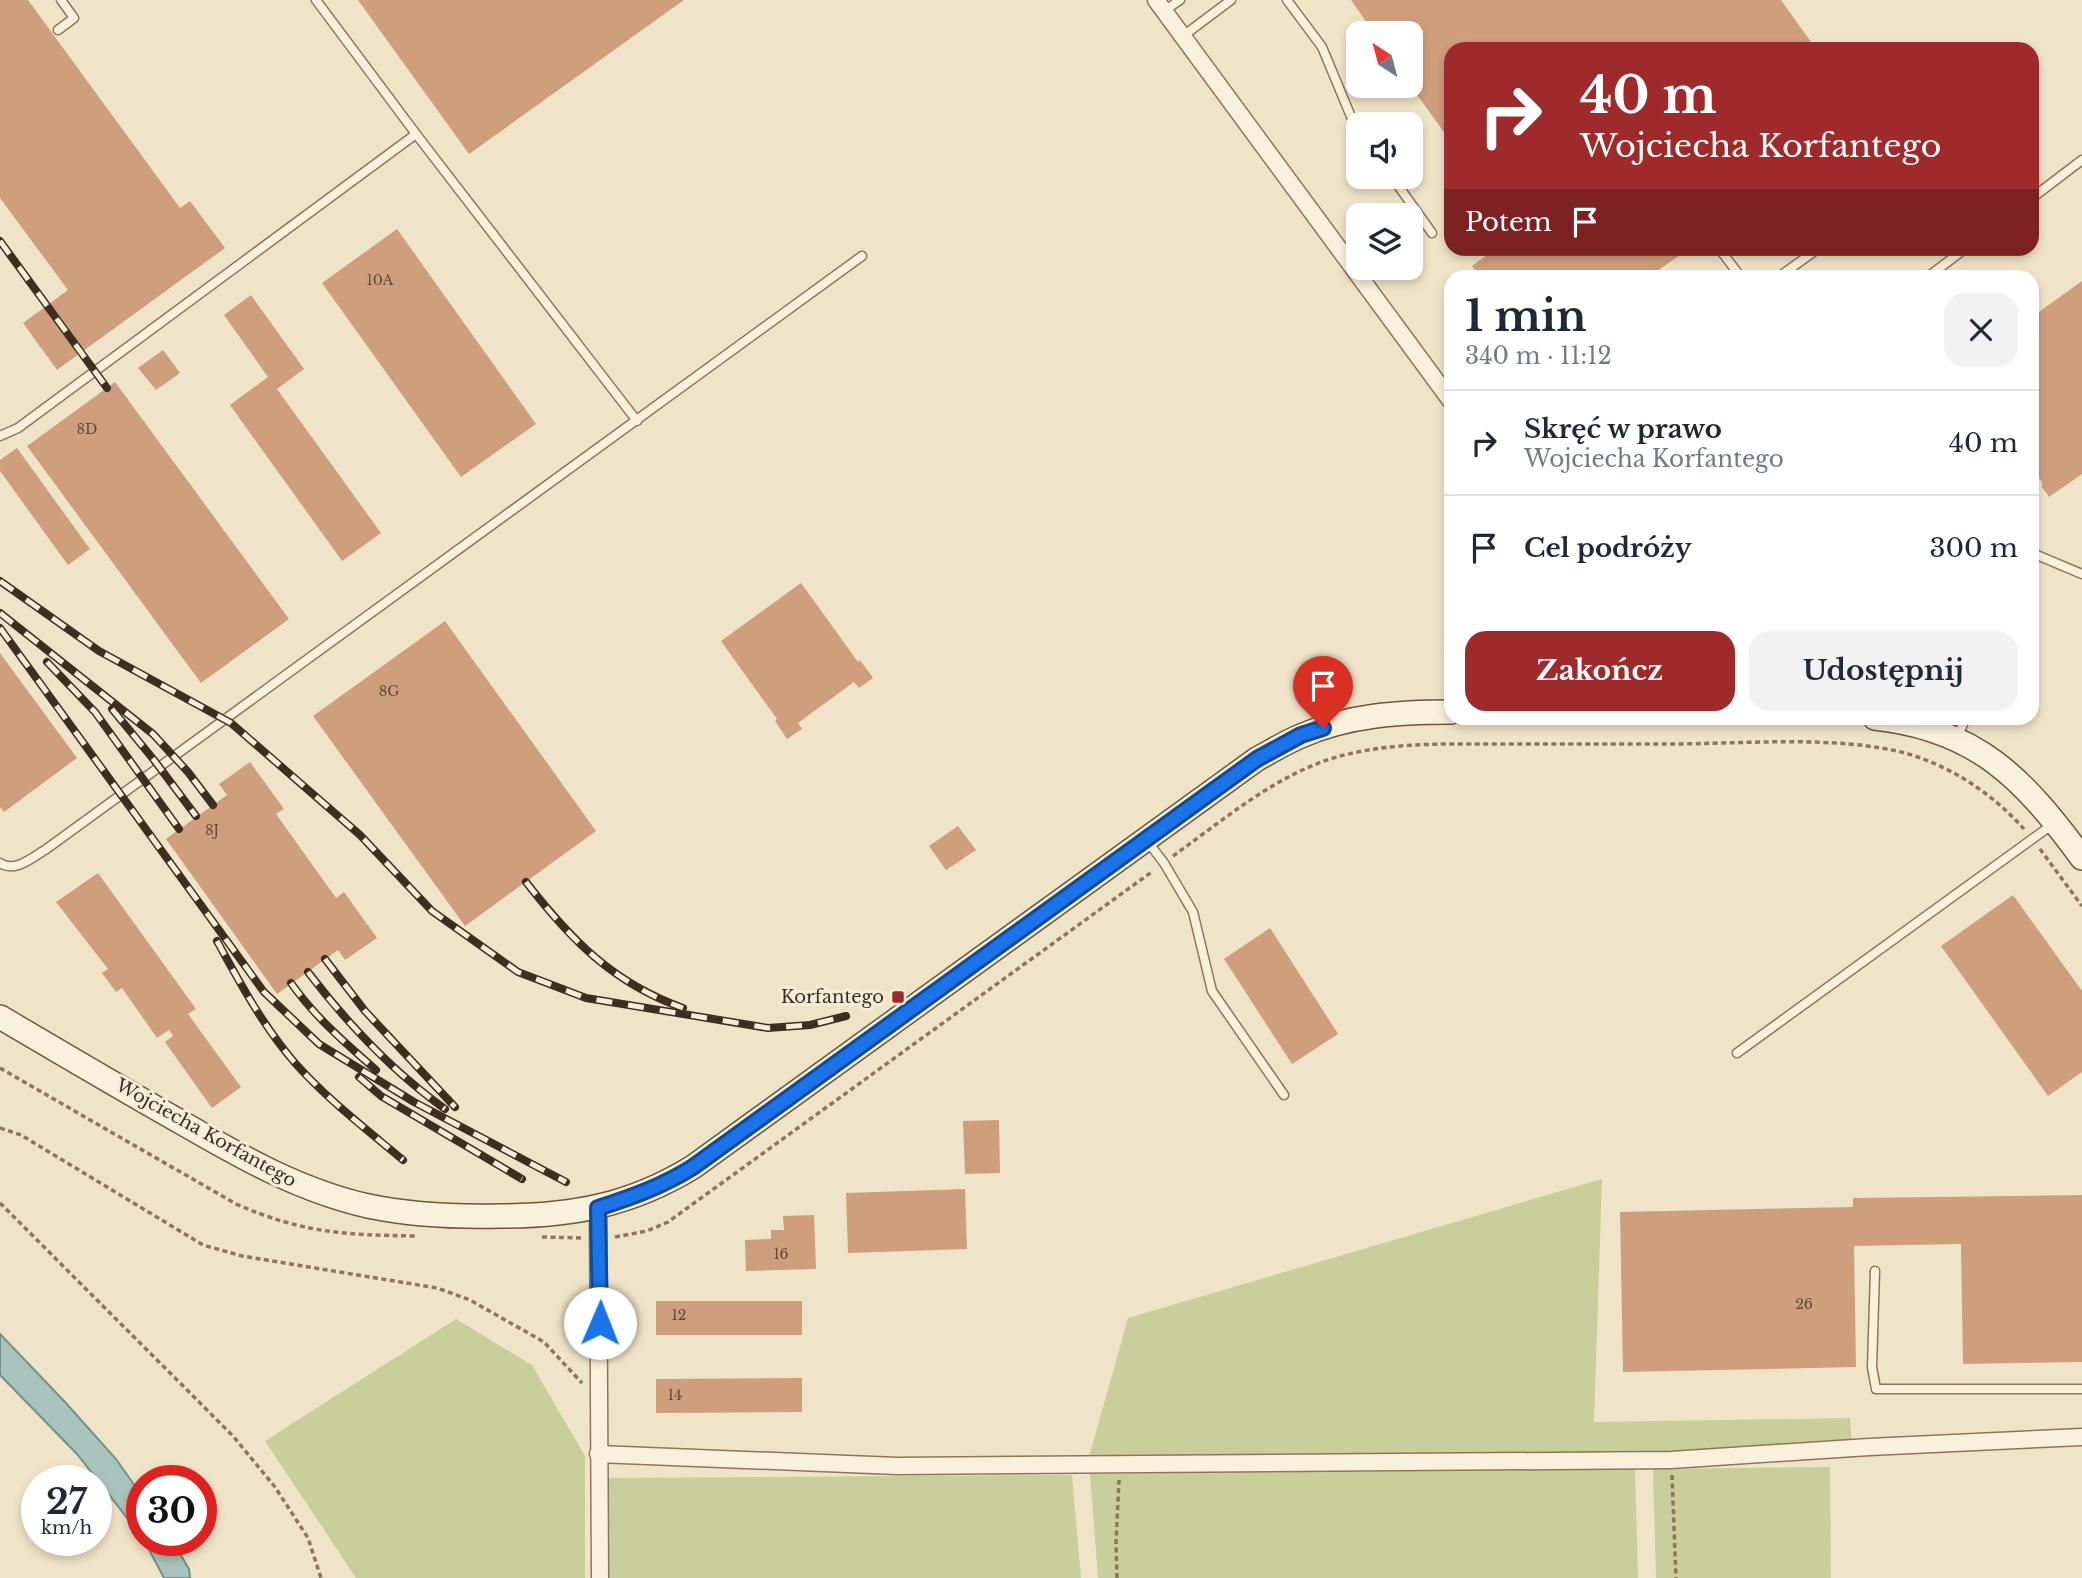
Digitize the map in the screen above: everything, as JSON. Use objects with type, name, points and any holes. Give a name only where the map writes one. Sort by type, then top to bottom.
[{"type":"street","points":[[1160,6],[1444,392]]},
{"type":"street","name":"Wojciecha Korfantego","points":[[0,1017],[261,1168],[330,1196],[408,1213],[469,1217],[537,1216],[598,1208],[641,1194],[693,1167],[1257,759],[1301,735],[1345,721],[1400,712],[1444,712]]},
{"type":"street","points":[[1938,725],[1961,728],[2036,797],[2080,852]]},
{"type":"street","points":[[598,1208],[600,1578]]},
{"type":"street","points":[[598,1454],[897,1466],[1671,1460],[2082,1437]]},
{"type":"lane","points":[[58,30],[74,18],[61,0]]},
{"type":"lane","points":[[316,0],[638,421]]},
{"type":"lane","points":[[1160,6],[1180,0]]},
{"type":"lane","points":[[1182,36],[1231,0]]},
{"type":"lane","points":[[1287,0],[1322,47],[1349,112]]},
{"type":"lane","points":[[0,436],[18,428],[416,134]]},
{"type":"lane","points":[[2039,193],[2082,160]]},
{"type":"lane","points":[[1401,189],[1432,233]]},
{"type":"lane","points":[[0,863],[6,867],[16,866],[45,850],[862,256]]},
{"type":"lane","points":[[1725,256],[1735,270]]},
{"type":"lane","points":[[1788,270],[1808,256]]},
{"type":"lane","points":[[1937,270],[1955,256]]},
{"type":"lane","points":[[2039,556],[2082,574]]},
{"type":"lane","points":[[1737,1053],[2055,823]]},
{"type":"lane","points":[[1146,840],[1164,863],[1194,912],[1212,991],[1284,1095]]},
{"type":"lane","points":[[1875,1271],[1872,1367],[1876,1389],[2082,1389]]},
{"type":"path","points":[[530,1237],[600,1238],[635,1235],[668,1222],[1247,803],[1291,776],[1352,753],[1415,744],[1788,743],[1869,746],[1909,754],[1962,778],[2003,807],[2032,838],[2082,906]]},
{"type":"path","points":[[0,1068],[255,1213],[289,1225],[332,1234],[422,1236]]},
{"type":"path","points":[[0,1128],[21,1135],[203,1245],[242,1256],[437,1289],[470,1300],[544,1342],[599,1402]]},
{"type":"path","points":[[0,1203],[233,1436],[275,1487],[308,1538],[321,1578]]},
{"type":"path","points":[[1671,1460],[1676,1578]]},
{"type":"path","points":[[1117,1578],[1120,1464]]},
{"type":"green space","points":[[1602,1179],[1594,1422],[1850,1418],[1852,1449],[1120,1464],[1089,1457],[1128,1318]]},
{"type":"green space","points":[[456,1319],[532,1365],[585,1456],[585,1578],[356,1578],[265,1441]]},
{"type":"green space","points":[[1830,1467],[1831,1578],[1656,1578],[1653,1469]]},
{"type":"green space","points":[[1635,1469],[1638,1578],[1098,1578],[1090,1474]]},
{"type":"green space","points":[[1072,1475],[1081,1578],[604,1578],[602,1478]]},
{"type":"water","points":[[0,1334],[65,1402],[126,1473],[126,1517],[112,1499],[112,1465],[86,1465],[0,1375]]},
{"type":"water","points":[[152,1556],[181,1556],[189,1569],[190,1578],[164,1578]]},
{"type":"building","points":[[0,0],[28,0],[180,208],[190,201],[225,248],[57,370],[23,323],[68,290],[0,198]]},
{"type":"building","points":[[358,0],[684,0],[469,154]]},
{"type":"building","points":[[1351,0],[1781,0],[1811,42],[1444,42],[1444,132],[1419,98],[1423,98],[1423,21],[1366,21]]},
{"type":"building","points":[[397,229],[536,424],[461,477],[322,283]]},
{"type":"building","points":[[1485,256],[1679,256],[1659,270],[1475,270],[1472,266]]},
{"type":"building","points":[[2082,281],[2082,474],[2049,497],[2039,478],[2039,312]]},
{"type":"building","points":[[251,295],[304,369],[277,389],[381,533],[342,561],[230,405],[268,377],[224,315]]},
{"type":"building","points":[[163,350],[180,373],[156,390],[138,368]]},
{"type":"building","points":[[115,382],[289,619],[201,683],[27,446]]},
{"type":"building","points":[[17,448],[90,549],[68,565],[0,471],[0,460]]},
{"type":"building","points":[[801,583],[858,662],[860,660],[873,678],[859,688],[854,682],[798,723],[802,729],[787,739],[775,721],[777,719],[721,641]]},
{"type":"building","points":[[445,621],[596,831],[465,926],[313,716]]},
{"type":"building","points":[[0,653],[77,758],[4,812],[0,807]]},
{"type":"building","points":[[250,762],[284,809],[276,814],[336,898],[344,892],[377,938],[345,960],[338,950],[277,994],[166,839],[227,795],[219,784]]},
{"type":"building","points":[[958,826],[976,850],[946,870],[929,846]]},
{"type":"building","points":[[98,873],[196,1009],[188,1014],[241,1087],[212,1108],[165,1042],[173,1036],[169,1030],[157,1038],[122,988],[116,992],[102,973],[108,969],[56,902]]},
{"type":"building","points":[[2013,895],[2082,991],[2082,1072],[2048,1096],[1941,946]]},
{"type":"building","points":[[1270,928],[1338,1034],[1292,1064],[1224,959]]},
{"type":"building","points":[[999,1120],[1000,1173],[965,1174],[963,1121]]},
{"type":"building","points":[[965,1189],[967,1249],[848,1253],[846,1193]]},
{"type":"building","points":[[2082,1195],[2082,1362],[1963,1364],[1961,1244],[1854,1246],[1856,1367],[1623,1372],[1620,1212],[1853,1207],[1853,1198]]},
{"type":"building","points":[[814,1215],[816,1269],[746,1271],[745,1240],[771,1239],[771,1230],[784,1230],[783,1216]]},
{"type":"building","points":[[656,1301],[802,1301],[802,1335],[656,1335]]},
{"type":"building","points":[[802,1378],[802,1412],[656,1413],[656,1379]]},
{"type":"railway","points":[[0,241],[107,388]]},
{"type":"railway","points":[[0,581],[99,651],[231,723],[360,835],[432,911],[518,972],[586,998],[768,1028],[810,1025],[846,1016]]},
{"type":"railway","points":[[0,613],[153,734],[188,772],[213,805]]},
{"type":"railway","points":[[0,628],[264,992],[319,1044],[414,1102],[566,1182]]},
{"type":"railway","points":[[47,662],[95,712],[179,829]]},
{"type":"railway","points":[[112,709],[196,816]]},
{"type":"railway","points":[[526,882],[560,923],[595,957],[635,986],[683,1008]]},
{"type":"railway","points":[[217,941],[243,988],[283,1049],[333,1101],[403,1160]]},
{"type":"railway","points":[[325,959],[365,1011],[455,1107]]},
{"type":"railway","points":[[308,972],[338,1010],[371,1045],[407,1079],[445,1109]]},
{"type":"railway","points":[[291,983],[320,1018],[376,1070]]},
{"type":"railway","points":[[359,1077],[381,1096],[522,1179]]},
{"type":"place","name":"Korfantego","points":[[898,997]]},
{"type":"route","points":[[600,1323],[598,1208],[641,1194],[693,1167],[1257,759],[1301,735],[1323,728]]}]
